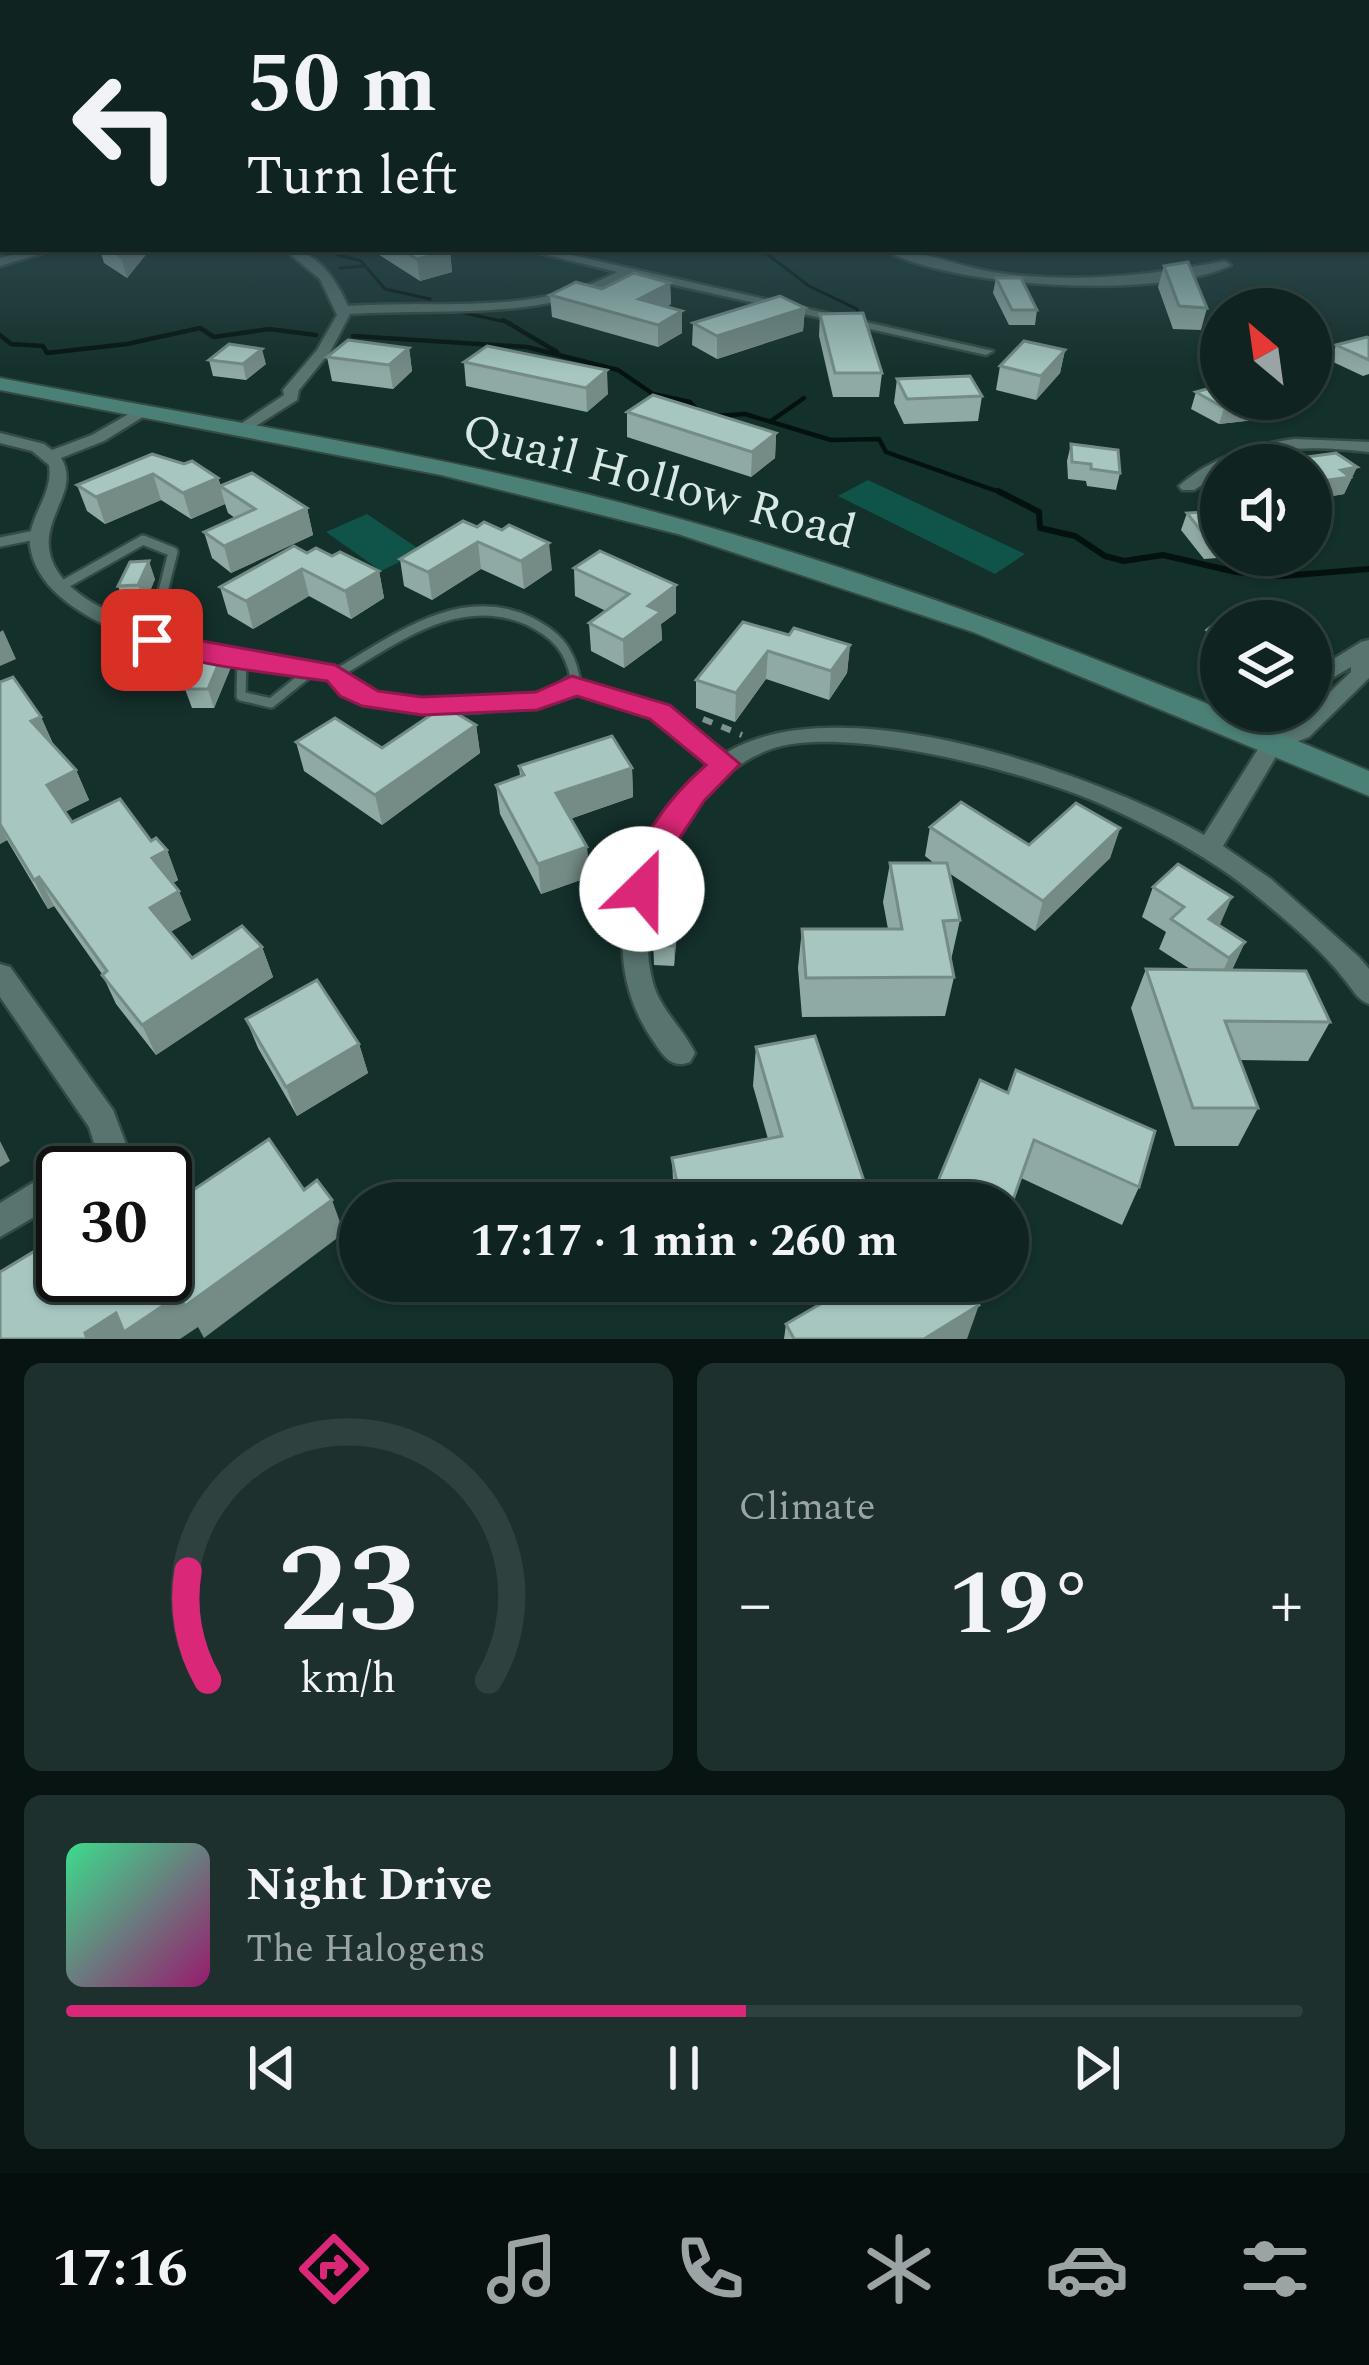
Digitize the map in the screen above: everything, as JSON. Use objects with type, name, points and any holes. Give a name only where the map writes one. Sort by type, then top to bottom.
[{"type":"main road","name":"Quail Hollow Road","points":[[0,384],[583,500],[809,565],[999,632],[1369,784]]},
{"type":"street","points":[[0,259],[35,252]]},
{"type":"street","points":[[242,430],[292,397],[291,390],[343,322],[344,310],[316,267],[294,252]]},
{"type":"street","points":[[543,252],[986,351]]},
{"type":"street","points":[[899,252],[968,273],[1047,281],[1148,278],[1225,265]]},
{"type":"street","points":[[344,310],[505,305],[590,291],[629,271]]},
{"type":"street","points":[[52,456],[98,438],[141,412]]},
{"type":"street","points":[[0,438],[38,447],[52,456],[60,479],[39,550],[63,586],[126,628],[182,649],[242,658]]},
{"type":"street","points":[[1188,486],[1224,460],[1271,445],[1369,447]]},
{"type":"street","points":[[1273,743],[1301,732],[1362,674],[1364,649]]},
{"type":"street","points":[[1332,670],[1364,649]]},
{"type":"street","points":[[572,685],[660,712],[725,764]]},
{"type":"street","points":[[1209,848],[1273,743],[1273,732]]},
{"type":"street","points":[[680,1053],[656,1028],[637,987],[634,920],[650,857],[693,793],[725,764],[764,743],[826,734],[925,745],[1054,774],[1209,848],[1275,894],[1353,968],[1369,992]]},
{"type":"street","points":[[0,975],[102,1120],[110,1146]]},
{"type":"street","points":[[0,1221],[36,1199]]},
{"type":"lane","points":[[0,542],[40,534]]},
{"type":"lane","points":[[63,586],[143,541],[172,552],[159,607],[126,628]]},
{"type":"lane","points":[[312,670],[271,704],[241,696],[242,658],[312,670],[335,674],[350,689],[372,700],[422,706],[537,701],[562,693],[575,677],[570,651],[552,632],[502,610],[482,608],[404,635],[335,674]]},
{"type":"green space","points":[[868,480],[1025,554],[995,574],[838,496]]},
{"type":"green space","points":[[367,514],[422,551],[381,571],[326,532]]},
{"type":"building","points":[[405,252],[446,252],[417,259]]},
{"type":"building","points":[[1188,262],[1200,291],[1200,308],[1179,306],[1164,266]]},
{"type":"building","points":[[634,273],[670,283],[639,299],[682,311],[658,325],[550,295],[576,282],[602,289]]},
{"type":"building","points":[[996,278],[1021,278],[1037,310],[1012,310]]},
{"type":"building","points":[[780,296],[805,308],[717,336],[693,323]]},
{"type":"building","points":[[863,313],[882,373],[835,373],[820,314]]},
{"type":"building","points":[[1367,337],[1369,360],[1336,345]]},
{"type":"building","points":[[348,340],[409,348],[389,365],[327,357]]},
{"type":"building","points":[[1024,341],[1065,350],[1041,376],[1000,366]]},
{"type":"building","points":[[229,344],[262,349],[243,364],[209,360]]},
{"type":"building","points":[[487,346],[607,370],[586,388],[464,362]]},
{"type":"building","points":[[970,376],[982,396],[907,399],[897,379]]},
{"type":"building","points":[[653,395],[776,433],[752,452],[627,412]]},
{"type":"building","points":[[1071,444],[1118,450],[1120,473],[1072,462]]},
{"type":"building","points":[[152,454],[184,464],[192,461],[218,478],[183,493],[153,474],[96,497],[77,485]]},
{"type":"building","points":[[1332,454],[1357,467],[1341,470],[1350,477],[1332,480]]},
{"type":"building","points":[[252,473],[307,508],[224,546],[204,532],[255,509],[220,486]]},
{"type":"building","points":[[1200,512],[1200,530],[1187,513]]},
{"type":"building","points":[[463,521],[477,527],[484,522],[502,530],[509,525],[549,543],[521,561],[478,542],[428,572],[400,559]]},
{"type":"building","points":[[294,546],[307,553],[316,548],[332,556],[340,552],[379,571],[345,591],[302,569],[246,601],[220,587]]},
{"type":"building","points":[[600,551],[676,585],[648,606],[661,612],[623,640],[589,623],[629,594],[574,568]]},
{"type":"building","points":[[149,561],[138,585],[118,586],[130,562]]},
{"type":"building","points":[[743,622],[789,635],[794,628],[850,645],[831,671],[768,651],[736,693],[696,680]]},
{"type":"building","points":[[206,644],[225,648],[208,689],[185,689]]},
{"type":"building","points":[[13,677],[41,717],[31,721],[76,770],[47,785],[72,822],[120,799],[151,841],[156,838],[167,850],[152,858],[179,891],[150,908],[192,958],[242,926],[262,947],[142,1025],[102,975],[107,971],[39,877],[34,880],[0,824],[0,682]]},
{"type":"building","points":[[444,706],[476,725],[375,795],[296,742],[335,718],[382,748]]},
{"type":"building","points":[[612,736],[632,768],[556,793],[587,847],[538,864],[496,785],[524,775],[519,766]]},
{"type":"building","points":[[961,802],[1029,845],[1076,803],[1120,828],[1043,901],[930,827]]},
{"type":"building","points":[[890,863],[947,863],[960,920],[943,921],[954,977],[806,978],[802,929],[902,929]]},
{"type":"building","points":[[1178,864],[1232,897],[1209,919],[1245,942],[1229,958],[1171,919],[1184,907],[1153,887]]},
{"type":"building","points":[[658,873],[681,874],[674,946],[653,945]]},
{"type":"building","points":[[1146,969],[1306,971],[1330,1022],[1225,1021],[1258,1108],[1193,1108]]},
{"type":"building","points":[[317,980],[359,1044],[286,1087],[246,1019]]},
{"type":"building","points":[[815,1036],[864,1182],[677,1182],[672,1158],[782,1136],[756,1047]]},
{"type":"building","points":[[1016,1070],[1155,1131],[1139,1187],[1034,1140],[1019,1182],[938,1182],[980,1080],[1008,1093]]},
{"type":"building","points":[[269,1139],[304,1190],[317,1180],[332,1200],[192,1301],[192,1191]]},
{"type":"building","points":[[36,1250],[36,1302],[169,1302],[124,1332],[116,1313],[85,1333],[87,1339],[0,1339],[0,1272]]},
{"type":"building","points":[[824,1302],[979,1305],[924,1339],[794,1339],[786,1324]]},
{"type":"waterway","points":[[328,252],[361,261],[385,289],[430,299]]},
{"type":"waterway","points":[[767,254],[809,286],[857,309],[859,316]]},
{"type":"waterway","points":[[340,268],[365,266]]},
{"type":"waterway","points":[[464,313],[506,322]]},
{"type":"waterway","points":[[506,322],[511,323]]},
{"type":"waterway","points":[[506,322],[557,352]]},
{"type":"waterway","points":[[0,335],[11,344],[43,346],[47,353],[127,344],[200,328],[214,337],[269,329],[316,335]]},
{"type":"waterway","points":[[353,336],[527,347],[618,370],[653,394],[690,402],[698,411]]},
{"type":"waterway","points":[[771,421],[804,398]]},
{"type":"waterway","points":[[715,416],[745,414],[831,440],[879,439],[886,452],[1001,493]]},
{"type":"waterway","points":[[1001,493],[1039,512],[1040,528],[1075,536],[1105,556],[1124,561],[1163,555],[1236,572],[1282,576],[1369,569]]},
{"type":"route","points":[[152,640],[335,674],[350,689],[372,700],[422,706],[537,701],[572,685],[660,712],[725,764],[693,793],[650,857],[642,889]]}]
